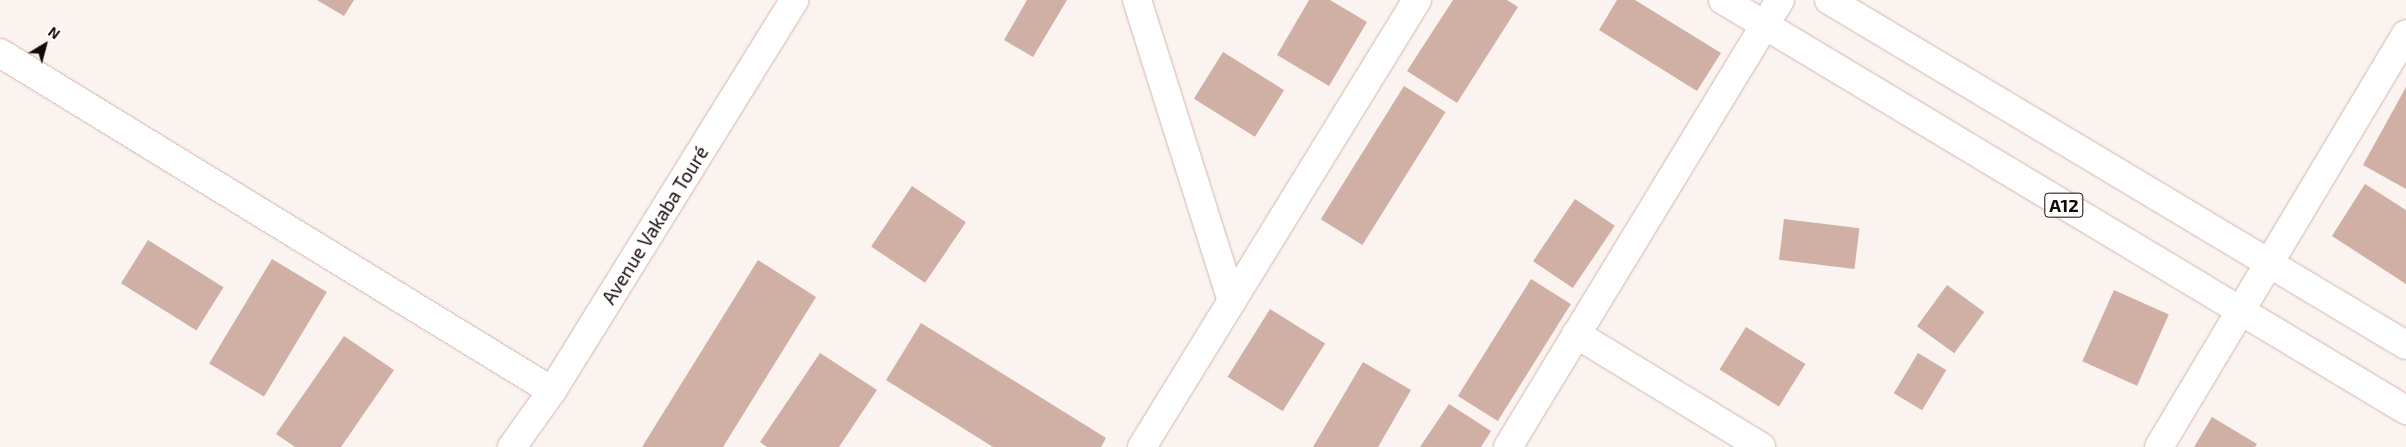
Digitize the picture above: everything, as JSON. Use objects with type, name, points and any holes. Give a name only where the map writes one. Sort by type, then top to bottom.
[{"type":"street","name":"Avenue Vakaba Touré","points":[[512,447],[552,391],[794,0]]},
{"type":"street","points":[[1137,0],[1232,300]]},
{"type":"street","points":[[1142,447],[1418,0]]},
{"type":"street","name":"A12","points":[[1723,0],[2406,410]]},
{"type":"street","points":[[1508,447],[1780,0]]},
{"type":"street","points":[[1829,0],[2406,345]]},
{"type":"street","points":[[2159,447],[2406,34]]},
{"type":"street","points":[[0,53],[552,391]]},
{"type":"street","points":[[1576,334],[1761,447]]},
{"type":"building","points":[[317,0],[354,0],[344,16]]},
{"type":"building","points":[[1027,0],[1067,0],[1033,57],[1004,40]]},
{"type":"building","points":[[1309,0],[1330,0],[1367,22],[1329,86],[1277,55]]},
{"type":"building","points":[[1453,0],[1507,0],[1518,7],[1457,103],[1407,71]]},
{"type":"building","points":[[1617,0],[1635,0],[1721,53],[1697,91],[1599,30]]},
{"type":"building","points":[[1223,52],[1284,90],[1255,137],[1194,99]]},
{"type":"building","points":[[1404,86],[1446,112],[1362,245],[1321,219]]},
{"type":"building","points":[[2406,87],[2406,189],[2363,165]]},
{"type":"building","points":[[2365,184],[2406,210],[2406,284],[2332,236]]},
{"type":"building","points":[[912,186],[966,222],[925,283],[871,247]]},
{"type":"building","points":[[1575,199],[1615,226],[1573,288],[1533,261]]},
{"type":"building","points":[[1784,219],[1859,228],[1854,269],[1779,260]]},
{"type":"building","points":[[148,240],[223,287],[196,330],[121,283]]},
{"type":"building","points":[[272,259],[327,292],[264,397],[209,364]]},
{"type":"building","points":[[758,260],[816,297],[723,447],[642,447]]},
{"type":"building","points":[[1531,279],[1571,304],[1498,421],[1458,396]]},
{"type":"building","points":[[1947,285],[1984,312],[1954,353],[1917,326]]},
{"type":"building","points":[[2114,290],[2169,314],[2137,386],[2082,361]]},
{"type":"building","points":[[1270,309],[1325,343],[1283,411],[1228,377]]},
{"type":"building","points":[[921,323],[1106,438],[1101,447],[993,447],[886,380]]},
{"type":"building","points":[[1746,327],[1805,364],[1779,406],[1720,369]]},
{"type":"building","points":[[344,336],[394,370],[341,447],[295,447],[276,434]]},
{"type":"building","points":[[820,353],[877,390],[839,447],[767,447],[760,442]]},
{"type":"building","points":[[1918,353],[1946,370],[1922,410],[1894,393]]},
{"type":"building","points":[[1363,362],[1411,390],[1378,447],[1313,447]]},
{"type":"building","points":[[1449,404],[1491,431],[1481,447],[1420,447]]},
{"type":"building","points":[[2212,417],[2257,444],[2255,447],[2194,447]]}]
